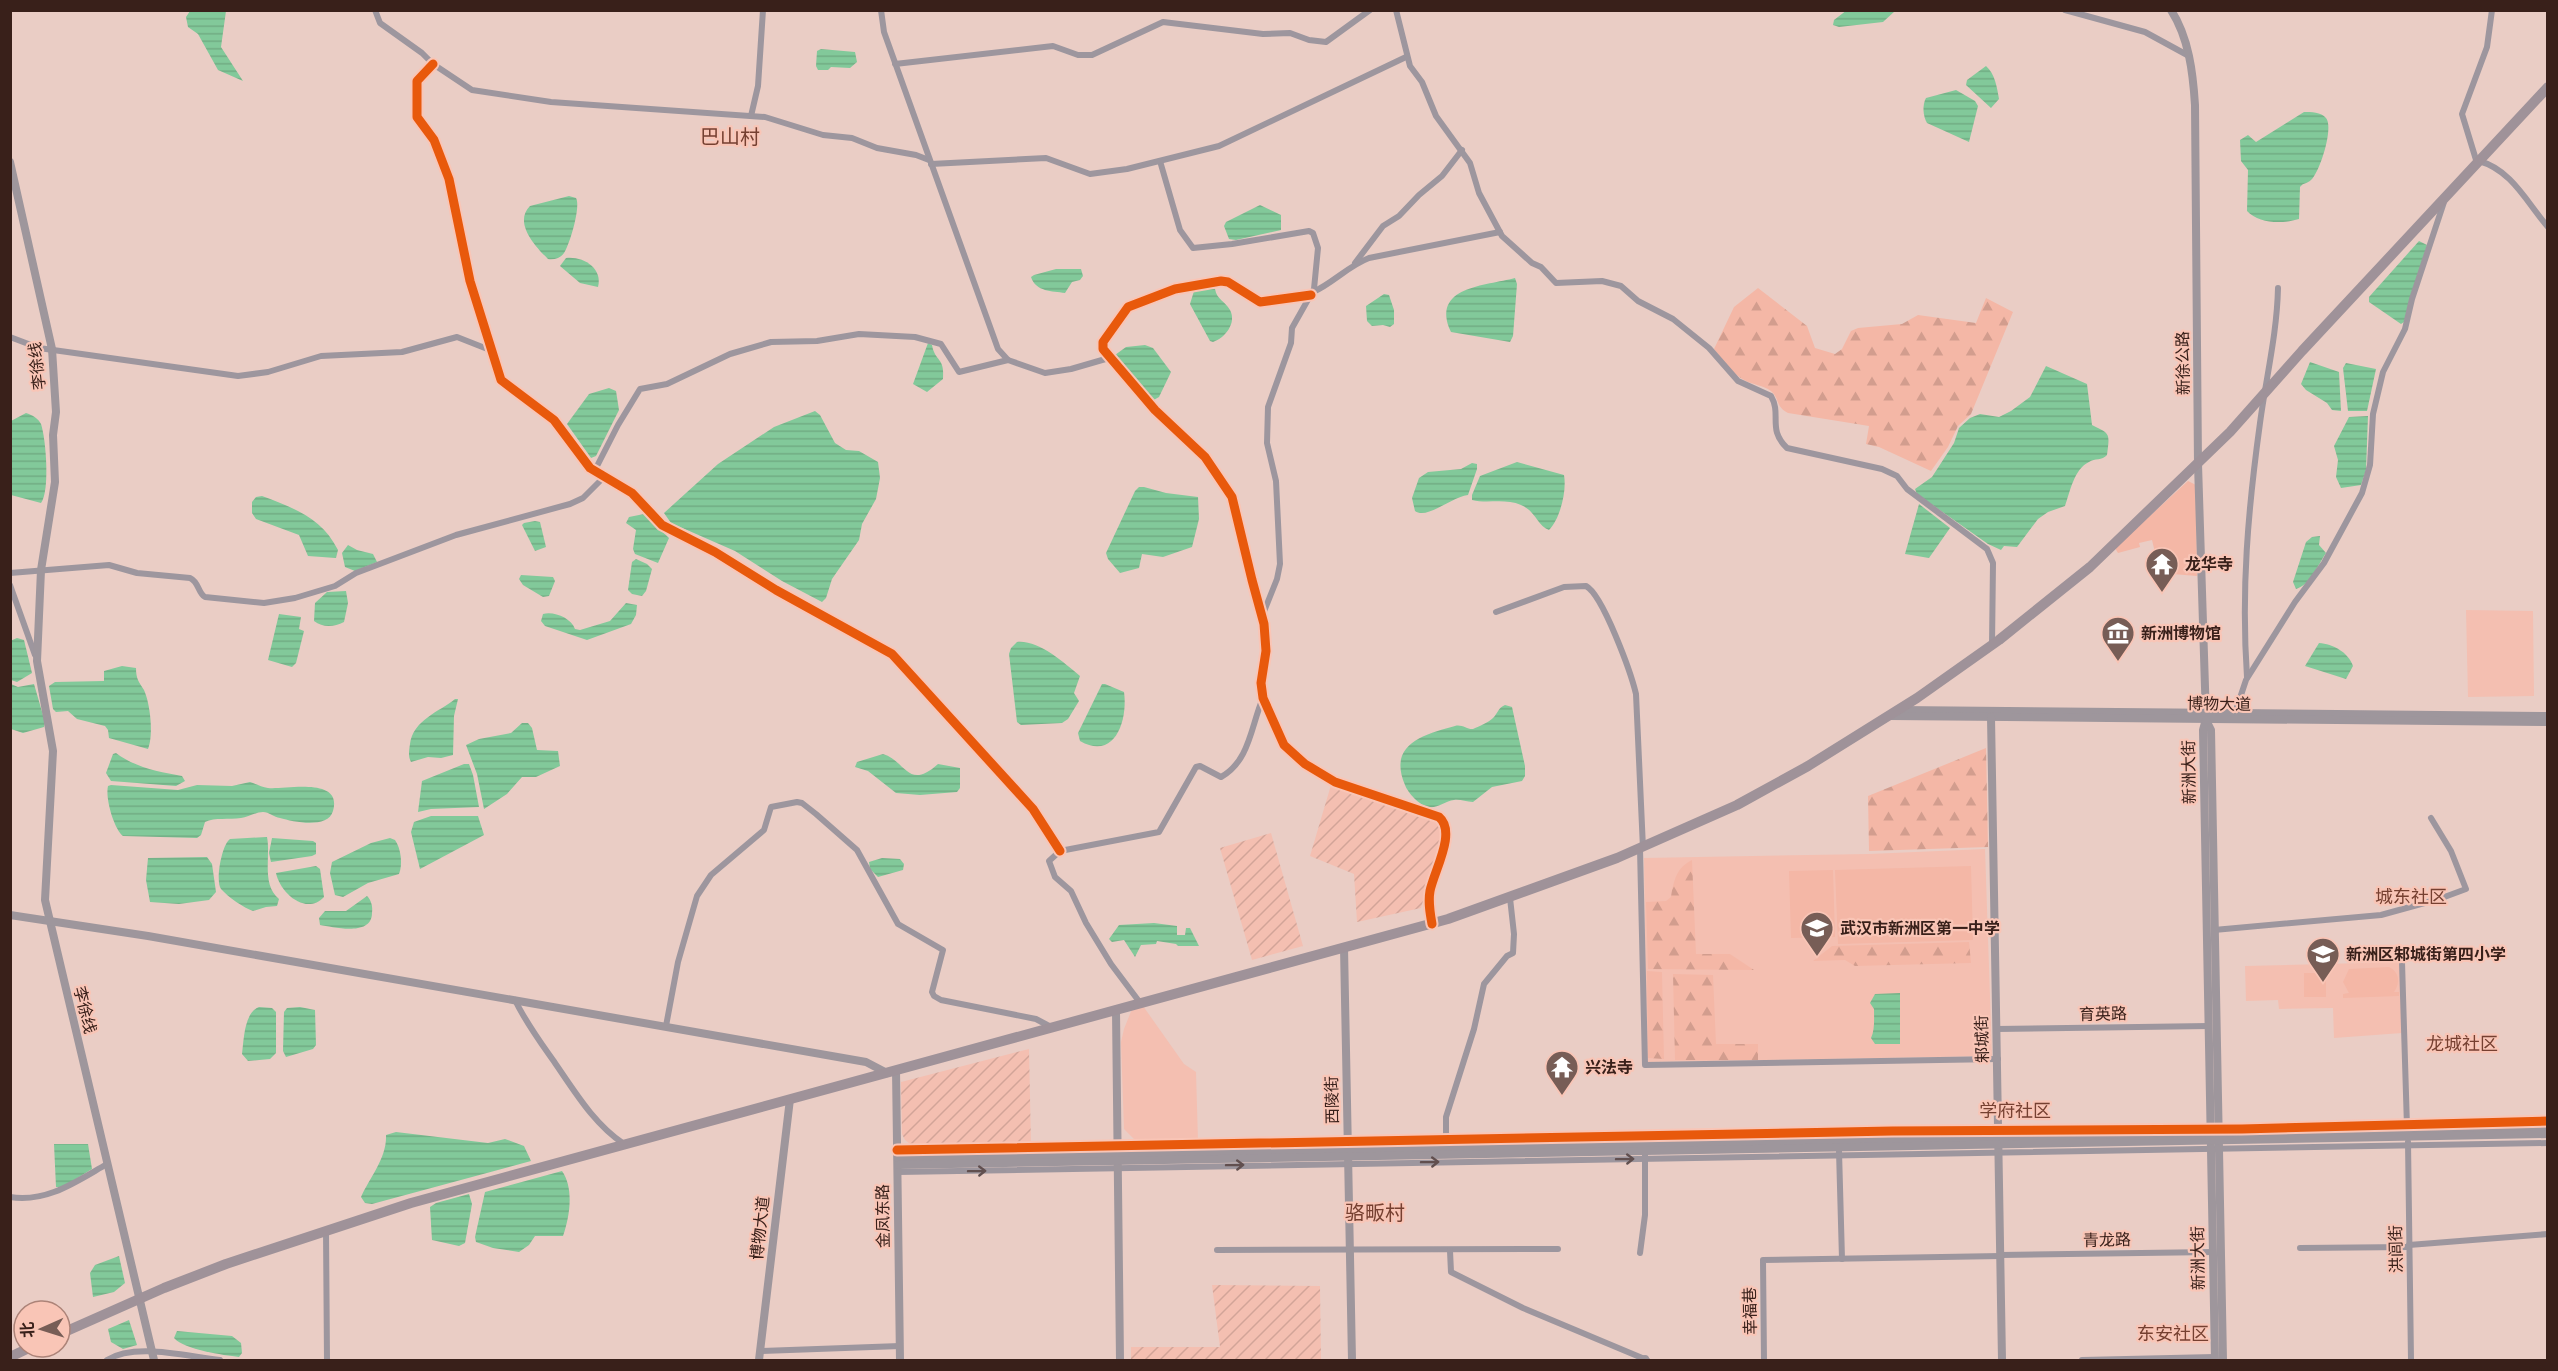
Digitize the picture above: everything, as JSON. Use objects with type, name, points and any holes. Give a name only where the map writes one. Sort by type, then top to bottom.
[{"type":"highway","points":[[72,1329],[139,1298],[226,1264],[411,1203],[1432,924],[1642,849],[1760,793],[1894,713],[1992,645],[2090,567],[2198,464],[2547,87]]},
{"type":"main road","name":"新徐公路","points":[[2171,10],[2181,28],[2188,56],[2195,105],[2198,464],[2206,716]]},
{"type":"main road","name":"李徐线","points":[[10,162],[52,349],[56,412],[53,435],[55,482],[41,570],[37,661],[52,751],[45,900],[48,921],[153,1356]]},
{"type":"main road","name":"博物大道","points":[[1894,713],[2547,722]]},
{"type":"main road","name":"博物大道","points":[[1894,713],[1991,717],[2206,716],[2235,713],[2547,716]]},
{"type":"main road","name":"新洲大街","points":[[2206,716],[2211,730],[2218,1359]]},
{"type":"main road","name":"新洲大街","points":[[2206,716],[2204,730],[2209,1026],[2215,1138],[2213,1252],[2218,1359]]},
{"type":"main road","name":"邾城街","points":[[1991,717],[2002,1360]]},
{"type":"main road","points":[[10,915],[666,1026],[861,1061],[892,1071]]},
{"type":"main road","name":"西陵街","points":[[1344,947],[1352,1360]]},
{"type":"main road","points":[[1116,1011],[1120,1360]]},
{"type":"main road","name":"金凤东路","points":[[892,1071],[898,1161],[900,1360]]},
{"type":"main road","name":"博物大道","points":[[760,1356],[790,1099]]},
{"type":"main road","points":[[2408,1134],[2547,1128]]},
{"type":"main road","points":[[1348,1152],[1446,1143],[1999,1141],[2547,1134]]},
{"type":"main road","points":[[898,1161],[1348,1152],[1645,1154],[1839,1150],[1999,1141]]},
{"type":"street","points":[[375,10],[379,22],[463,86],[478,92],[562,103],[765,117],[823,135],[852,138],[878,148],[916,155],[930,162],[1046,158],[1094,174],[1219,146],[1406,57]]},
{"type":"street","points":[[751,116],[758,86],[763,10]]},
{"type":"street","points":[[881,10],[881,23],[895,64],[998,349],[1008,360],[1048,373],[1109,358]]},
{"type":"street","points":[[895,64],[1053,46],[1078,55],[1092,55],[1163,22],[1263,34],[1290,33],[1309,40],[1326,42],[1370,10]]},
{"type":"street","points":[[1396,10],[1410,66],[1424,88],[1436,116],[1462,150],[1474,172],[1479,193],[1505,241],[1532,263],[1541,267],[1556,283],[1608,282],[1621,286],[1638,301],[1673,319],[1709,348],[1738,381],[1763,390],[1771,396],[1776,408],[1774,426],[1787,448],[1882,469],[1894,474],[1907,489],[1939,515],[1984,545],[1993,563],[1992,645]]},
{"type":"street","points":[[2066,10],[2145,32],[2188,56]]},
{"type":"street","points":[[2492,10],[2487,47],[2462,114],[2478,162],[2491,165],[2508,177],[2547,227]]},
{"type":"street","points":[[433,64],[417,81],[417,116],[434,140],[449,179],[470,281],[501,380],[554,420],[584,463],[594,472],[632,494],[666,527],[715,552],[776,590],[892,654],[1033,808],[1059,850]]},
{"type":"street","points":[[1432,924],[1429,897],[1447,835],[1444,821],[1439,817],[1335,782],[1315,770],[1284,745],[1263,698],[1261,683],[1266,643],[1263,614],[1251,580],[1235,504],[1229,491],[1205,457],[1155,410],[1109,358],[1103,349],[1103,342],[1128,307],[1155,296],[1221,281],[1228,282],[1260,302],[1312,293],[1323,288],[1355,264],[1383,226],[1399,216],[1442,176],[1462,150]]},
{"type":"street","points":[[1160,161],[1178,226],[1191,247],[1197,249],[1309,231],[1313,233],[1318,253],[1312,293],[1292,327],[1291,343],[1268,407],[1267,443],[1275,481],[1280,564],[1274,589],[1263,614]]},
{"type":"street","points":[[2235,713],[2247,677],[2295,602],[2324,563],[2362,493],[2370,465],[2373,414],[2383,372],[2405,329],[2412,299],[2446,197]]},
{"type":"street","points":[[1355,264],[1389,252],[1500,232]]},
{"type":"street","points":[[2247,677],[2243,619],[2244,560],[2264,394],[2277,315],[2278,288]]},
{"type":"street","points":[[594,472],[640,389],[667,384],[730,354],[761,345],[817,341],[855,334],[915,337],[941,344],[958,372],[1008,360]]},
{"type":"street","points":[[10,337],[39,348],[238,376],[268,372],[321,356],[402,352],[457,337],[490,350]]},
{"type":"street","points":[[10,573],[109,565],[136,573],[190,578],[196,582],[205,597],[268,603],[335,586],[356,573],[456,535],[570,504],[583,498],[603,478]]},
{"type":"street","points":[[10,585],[37,661]]},
{"type":"street","points":[[1496,612],[1568,587],[1586,586],[1598,598],[1632,679],[1636,694],[1642,849],[1645,1065],[1998,1059]]},
{"type":"street","points":[[1141,1004],[1111,964],[1086,923],[1071,891],[1055,877],[1048,861],[1059,850],[1159,832],[1196,767],[1200,766],[1221,777],[1241,756],[1248,745],[1263,698]]},
{"type":"street","points":[[666,1026],[678,962],[700,891],[711,875],[764,830],[771,807],[797,802],[811,809],[839,836],[854,846],[898,924],[943,950],[932,992],[934,996],[941,1000],[1036,1019],[1053,1028]]},
{"type":"street","points":[[2214,930],[2381,915],[2466,889],[2451,851],[2431,818]]},
{"type":"street","points":[[1446,1143],[1446,1117],[1474,1029],[1484,984],[1507,956],[1513,953],[1514,934],[1510,898]]},
{"type":"street","name":"洪闾街","points":[[2402,962],[2408,1134],[2410,1360]]},
{"type":"street","points":[[515,1000],[530,1027],[590,1111],[607,1131],[625,1144]]},
{"type":"street","name":"育英路","points":[[1997,1029],[2209,1026]]},
{"type":"street","points":[[2408,1134],[2547,1121]]},
{"type":"street","points":[[2408,1134],[2547,1143]]},
{"type":"street","points":[[1999,1141],[2215,1138]]},
{"type":"street","points":[[1839,1150],[1842,1258]]},
{"type":"street","points":[[898,1161],[1348,1152]]},
{"type":"street","points":[[1640,1252],[1645,1215],[1645,1154]]},
{"type":"street","points":[[10,1197],[30,1198],[55,1192],[107,1164]]},
{"type":"street","points":[[326,1230],[327,1360]]},
{"type":"street","points":[[2300,1248],[2409,1246],[2547,1234]]},
{"type":"street","points":[[1217,1250],[1558,1249]]},
{"type":"street","points":[[1450,1251],[1451,1272],[1523,1308],[1646,1360]]},
{"type":"street","name":"青龙路","points":[[1763,1260],[2213,1252]]},
{"type":"street","name":"幸福巷","points":[[1763,1260],[1764,1360]]},
{"type":"street","points":[[760,1356],[900,1346]]},
{"type":"street","points":[[107,1360],[137,1351],[153,1356],[220,1360]]},
{"type":"street","points":[[2082,1360],[2218,1359]]},
{"type":"shaded area","points":[[1847,10],[1895,11],[1883,22],[1839,27],[1833,25],[1834,20]]},
{"type":"shaded area","points":[[190,11],[226,11],[221,47],[243,81],[218,70],[198,34],[188,27],[186,17]]},
{"type":"shaded area","points":[[821,49],[855,52],[857,62],[850,68],[831,67],[828,70],[818,70],[817,51]]},
{"type":"shaded area","points":[[1986,66],[1994,77],[1999,99],[1991,108],[1966,85],[1967,80]]},
{"type":"shaded area","points":[[1956,90],[1975,101],[1978,106],[1969,142],[1927,123],[1925,117],[1926,98]]},
{"type":"shaded area","points":[[2304,112],[2316,113],[2326,118],[2328,130],[2325,149],[2315,175],[2300,187],[2299,219],[2286,222],[2265,221],[2247,211],[2248,170],[2241,161],[2240,140],[2248,135],[2256,142]]},
{"type":"shaded area","points":[[569,196],[576,198],[577,202],[576,217],[569,242],[561,256],[548,259],[528,234],[524,220],[525,213],[530,206]]},
{"type":"shaded area","points":[[1260,205],[1281,215],[1281,230],[1236,240],[1229,239],[1224,226],[1226,222]]},
{"type":"shaded area","points":[[2419,241],[2427,245],[2404,322],[2401,324],[2369,302],[2369,297]]},
{"type":"shaded area","points":[[566,258],[585,261],[595,269],[599,280],[598,287],[580,283],[560,266]]},
{"type":"shaded area","points":[[1056,269],[1081,269],[1083,276],[1080,280],[1072,282],[1065,293],[1041,288],[1033,282],[1031,277],[1034,275]]},
{"type":"shaded area","points":[[1515,278],[1517,284],[1513,336],[1510,342],[1451,332],[1447,317],[1448,305],[1454,297],[1476,286]]},
{"type":"shaded area","points":[[1211,287],[1215,289],[1217,296],[1226,304],[1232,315],[1229,329],[1213,342],[1210,341],[1190,304],[1194,291]]},
{"type":"shaded area","points":[[1384,294],[1389,295],[1394,310],[1394,324],[1390,327],[1372,326],[1367,321],[1366,306]]},
{"type":"shaded area","points":[[928,343],[932,345],[943,367],[943,379],[927,392],[913,384]]},
{"type":"shaded area","points":[[1145,345],[1153,348],[1171,372],[1159,397],[1152,401],[1117,362],[1115,355],[1126,347]]},
{"type":"shaded area","points":[[2310,362],[2339,372],[2341,411],[2332,410],[2327,403],[2306,390],[2301,384]]},
{"type":"shaded area","points":[[2346,363],[2376,369],[2367,411],[2348,411],[2343,368]]},
{"type":"shaded area","points":[[2046,366],[2087,384],[2092,425],[2107,435],[2107,455],[2084,465],[2073,481],[2065,506],[2048,512],[2038,519],[2017,547],[2004,546],[2001,550],[1988,544],[1917,494],[1915,489],[1932,477],[1954,443],[1959,428],[1970,418],[1980,414],[1999,417],[2011,411],[2030,397]]},
{"type":"shaded area","points":[[609,388],[616,391],[619,410],[596,456],[591,458],[567,424],[589,394]]},
{"type":"shaded area","points":[[815,411],[820,415],[835,443],[846,450],[859,451],[878,462],[880,478],[876,499],[862,524],[859,540],[832,579],[826,598],[822,602],[782,581],[735,551],[671,523],[664,513],[718,464],[774,427]]},
{"type":"shaded area","points":[[26,413],[38,420],[43,431],[46,452],[46,488],[41,503],[11,495],[11,421]]},
{"type":"shaded area","points":[[2368,416],[2366,470],[2361,485],[2341,488],[2336,477],[2338,460],[2334,446],[2349,417]]},
{"type":"shaded area","points":[[1517,462],[1564,475],[1562,504],[1549,530],[1521,505],[1472,500],[1480,476]]},
{"type":"shaded area","points":[[1472,463],[1477,464],[1477,469],[1468,495],[1426,513],[1415,511],[1412,498],[1419,478],[1428,472],[1461,469]]},
{"type":"shaded area","points":[[1139,487],[1166,493],[1198,497],[1199,519],[1192,547],[1163,557],[1142,554],[1139,568],[1120,573],[1108,559],[1106,553],[1135,491]]},
{"type":"shaded area","points":[[262,496],[296,510],[315,522],[324,530],[338,550],[336,558],[308,556],[299,535],[256,519],[252,513],[252,502],[256,497]]},
{"type":"shaded area","points":[[1919,504],[1950,528],[1929,558],[1905,554]]},
{"type":"shaded area","points":[[644,514],[669,538],[658,563],[635,554],[633,549],[636,530],[626,523],[629,517]]},
{"type":"shaded area","points":[[535,521],[540,522],[546,547],[535,551],[522,525]]},
{"type":"shaded area","points":[[2320,536],[2319,545],[2326,553],[2310,579],[2296,589],[2293,582],[2306,542],[2312,537]]},
{"type":"shaded area","points":[[348,545],[373,554],[377,562],[355,571],[345,567],[342,553]]},
{"type":"shaded area","points":[[636,559],[652,569],[646,591],[642,596],[632,594],[628,590],[632,562]]},
{"type":"shaded area","points":[[521,575],[553,577],[555,581],[549,596],[543,597],[523,585],[519,579]]},
{"type":"shaded area","points":[[346,591],[348,603],[344,622],[329,626],[314,621],[315,603],[327,592]]},
{"type":"shaded area","points":[[626,603],[637,605],[636,615],[631,624],[587,640],[545,626],[541,621],[543,614],[557,615],[570,622],[575,629],[580,630],[610,621]]},
{"type":"shaded area","points":[[2466,610],[2533,611],[2534,696],[2468,697]]},
{"type":"shaded area","points":[[279,614],[301,617],[299,629],[304,631],[296,663],[292,667],[268,660]]},
{"type":"shaded area","points":[[17,638],[24,640],[32,673],[17,682],[11,680],[10,641]]},
{"type":"shaded area","points":[[1017,642],[1034,644],[1042,648],[1080,676],[1074,693],[1079,701],[1068,719],[1062,723],[1021,725],[1017,722],[1009,654]]},
{"type":"shaded area","points":[[2319,643],[2335,647],[2351,661],[2353,666],[2346,679],[2305,666]]},
{"type":"shaded area","points":[[122,666],[136,668],[137,678],[146,696],[151,728],[148,749],[109,738],[105,726],[77,719],[68,711],[56,712],[53,709],[49,686],[55,682],[104,681],[104,671]]},
{"type":"shaded area","points":[[11,684],[18,687],[34,684],[45,722],[44,727],[23,733],[11,729]]},
{"type":"shaded area","points":[[1102,684],[1124,692],[1124,714],[1117,734],[1110,742],[1102,746],[1092,746],[1080,741],[1078,733]]},
{"type":"shaded area","points":[[458,699],[454,716],[453,755],[441,758],[428,757],[411,762],[410,744],[416,729],[428,717]]},
{"type":"shaded area","points":[[1505,705],[1512,707],[1525,766],[1525,776],[1522,781],[1492,787],[1473,802],[1454,800],[1431,807],[1421,804],[1414,798],[1406,788],[1401,771],[1401,759],[1405,750],[1412,743],[1432,733],[1458,726],[1471,729],[1478,727],[1491,720]]},
{"type":"shaded area","points":[[522,723],[528,723],[532,728],[537,750],[558,751],[560,766],[536,777],[522,777],[507,794],[484,809],[477,774],[466,745],[479,739],[511,733]]},
{"type":"shaded area","points":[[116,753],[156,771],[182,776],[185,781],[176,786],[111,781],[106,773],[113,754]]},
{"type":"shaded area","points":[[883,754],[913,775],[928,772],[938,764],[960,768],[960,788],[957,792],[920,795],[896,793],[868,771],[855,767],[857,762]]},
{"type":"shaded area","points":[[469,764],[473,775],[479,807],[431,809],[418,812],[422,781]]},
{"type":"shaded area","points":[[250,782],[268,788],[321,789],[329,793],[334,800],[333,811],[325,820],[310,823],[286,820],[263,812],[241,818],[213,820],[205,822],[201,835],[197,838],[123,836],[114,820],[107,791],[108,786],[111,785],[178,790],[197,785],[232,786]]},
{"type":"shaded area","points":[[1331,785],[1441,819],[1445,829],[1421,908],[1357,922],[1354,874],[1310,856]]},
{"type":"shaded area","points":[[431,816],[478,816],[484,835],[420,869],[411,832],[414,822]]},
{"type":"shaded area","points":[[1271,833],[1303,946],[1252,960],[1220,848]]},
{"type":"shaded area","points":[[267,837],[268,878],[273,893],[279,899],[277,906],[253,911],[236,902],[221,889],[219,885],[220,863],[224,848],[230,839]]},
{"type":"shaded area","points":[[272,838],[313,841],[316,843],[316,854],[271,862],[269,853]]},
{"type":"shaded area","points":[[390,838],[395,840],[400,852],[399,874],[368,883],[343,897],[335,895],[330,873],[332,862],[371,843]]},
{"type":"shaded area","name":"武汉市新洲区第一中学","points":[[1985,849],[1992,1056],[1647,1062],[1644,858],[1869,854]]},
{"type":"shaded area","points":[[207,857],[212,864],[216,892],[209,900],[179,904],[150,902],[146,880],[148,858]]},
{"type":"shaded area","points":[[882,858],[900,859],[904,864],[903,870],[878,877],[870,869],[869,862]]},
{"type":"shaded area","points":[[316,866],[320,869],[324,897],[317,902],[309,904],[295,900],[278,881],[276,873]]},
{"type":"shaded area","points":[[367,896],[370,899],[372,910],[370,920],[366,925],[351,929],[320,925],[319,918],[325,911],[346,911]]},
{"type":"shaded area","points":[[1154,923],[1177,926],[1177,935],[1185,935],[1186,928],[1190,928],[1199,946],[1178,946],[1157,941],[1156,944],[1141,945],[1135,957],[1124,940],[1112,942],[1109,939],[1119,925]]},
{"type":"shaded area","name":"新洲区邾城街第四小学","points":[[2400,962],[2402,1033],[2334,1038],[2333,1008],[2279,1009],[2278,1000],[2246,1001],[2245,966]]},
{"type":"shaded area","points":[[1900,993],[1900,1044],[1875,1044],[1871,1038],[1874,1028],[1874,1009],[1870,1003],[1875,994]]},
{"type":"shaded area","points":[[1143,1006],[1184,1064],[1196,1072],[1198,1141],[1136,1141],[1124,1129],[1121,1042],[1132,1009]]},
{"type":"shaded area","points":[[259,1007],[272,1008],[276,1012],[276,1053],[270,1059],[248,1061],[242,1054],[246,1027],[250,1015]]},
{"type":"shaded area","points":[[300,1007],[315,1010],[316,1045],[313,1049],[286,1057],[283,1051],[284,1012],[287,1008]]},
{"type":"shaded area","points":[[1029,1049],[1031,1145],[914,1147],[905,1140],[902,1134],[901,1082]]},
{"type":"shaded area","points":[[396,1132],[488,1143],[505,1139],[524,1146],[531,1161],[372,1204],[365,1203],[361,1197],[384,1152],[386,1135]]},
{"type":"shaded area","points":[[54,1144],[88,1144],[92,1169],[63,1187],[56,1187]]},
{"type":"shaded area","points":[[562,1171],[566,1178],[570,1202],[563,1236],[535,1236],[529,1245],[519,1252],[493,1248],[476,1242],[475,1237],[485,1192]]},
{"type":"shaded area","points":[[469,1194],[472,1204],[465,1243],[459,1246],[432,1240],[430,1207],[436,1203]]},
{"type":"shaded area","points":[[119,1256],[125,1283],[114,1292],[93,1297],[90,1273],[95,1265]]},
{"type":"shaded area","points":[[1212,1285],[1320,1286],[1321,1360],[1131,1360],[1131,1347],[1220,1347]]},
{"type":"shaded area","points":[[129,1320],[137,1345],[123,1349],[111,1342],[108,1329]]},
{"type":"shaded area","points":[[177,1331],[232,1336],[241,1343],[242,1353],[239,1357],[195,1349],[174,1338]]},
{"type":"green space","points":[[1758,288],[1807,326],[1815,348],[1835,354],[1842,349],[1851,331],[1858,328],[1902,324],[1918,315],[1976,323],[1986,298],[2013,312],[1971,414],[1958,426],[1948,447],[1931,471],[1879,447],[1866,444],[1869,426],[1788,413],[1781,408],[1771,391],[1744,380],[1731,370],[1714,349],[1734,307]]},
{"type":"green space","points":[[2188,481],[2196,485],[2197,576],[2160,573],[2152,540],[2139,543],[2140,547],[2118,553],[2115,548]]},
{"type":"green space","points":[[1986,748],[1988,847],[1869,851],[1868,796]]},
{"type":"green space","points":[[1692,860],[1696,954],[1730,954],[1754,970],[1648,969],[1646,902],[1666,901],[1671,897],[1677,875],[1682,867]]},
{"type":"green space","points":[[1971,866],[1973,940],[1838,944],[1835,870]]},
{"type":"green space","points":[[1833,870],[1835,937],[1791,938],[1789,871]]},
{"type":"green space","points":[[1969,942],[1971,963],[1855,966],[1845,960],[1813,961],[1832,946]]},
{"type":"green space","points":[[2389,967],[2397,974],[2398,985],[2394,992],[2399,992],[2399,996],[2343,998],[2343,994],[2349,993],[2343,982],[2349,969]]},
{"type":"green space","points":[[1647,971],[1662,972],[1664,1059],[1648,1058]]},
{"type":"green space","points":[[2304,973],[2326,973],[2326,997],[2304,997]]},
{"type":"green space","points":[[1673,974],[1713,975],[1716,1044],[1758,1044],[1758,1060],[1675,1060]]},
{"type":"cycle path","points":[[433,64],[417,81],[417,117],[434,140],[449,179],[470,281],[501,380],[554,420],[590,468],[632,493],[662,525],[715,552],[776,590],[892,654],[1033,809],[1060,851]]},
{"type":"cycle path","points":[[1311,295],[1260,302],[1228,282],[1221,281],[1175,289],[1128,307],[1103,342],[1103,349],[1155,410],[1205,457],[1232,497],[1264,624],[1266,651],[1261,683],[1263,698],[1284,745],[1305,764],[1335,782],[1439,817],[1444,824],[1446,832],[1443,852],[1429,895],[1432,924]]},
{"type":"cycle path","points":[[897,1150],[1892,1131],[2242,1129],[2548,1121]]},
{"type":"place","name":"龙华寺","points":[[2162,593]]},
{"type":"place","name":"新洲博物馆","points":[[2118,662]]},
{"type":"place","name":"武汉市新洲区第一中学","points":[[1817,957]]},
{"type":"place","name":"新洲区邾城街第四小学","points":[[2323,983]]},
{"type":"place","name":"兴法寺","points":[[1562,1096]]},
{"type":"district","name":"巴山村","points":[[730,137]]},
{"type":"district","name":"城东社区","points":[[2411,897]]},
{"type":"district","name":"龙城社区","points":[[2462,1044]]},
{"type":"district","name":"学府社区","points":[[2015,1111]]},
{"type":"district","name":"骆畈村","points":[[1375,1213]]},
{"type":"district","name":"东安社区","points":[[2173,1334]]}]
